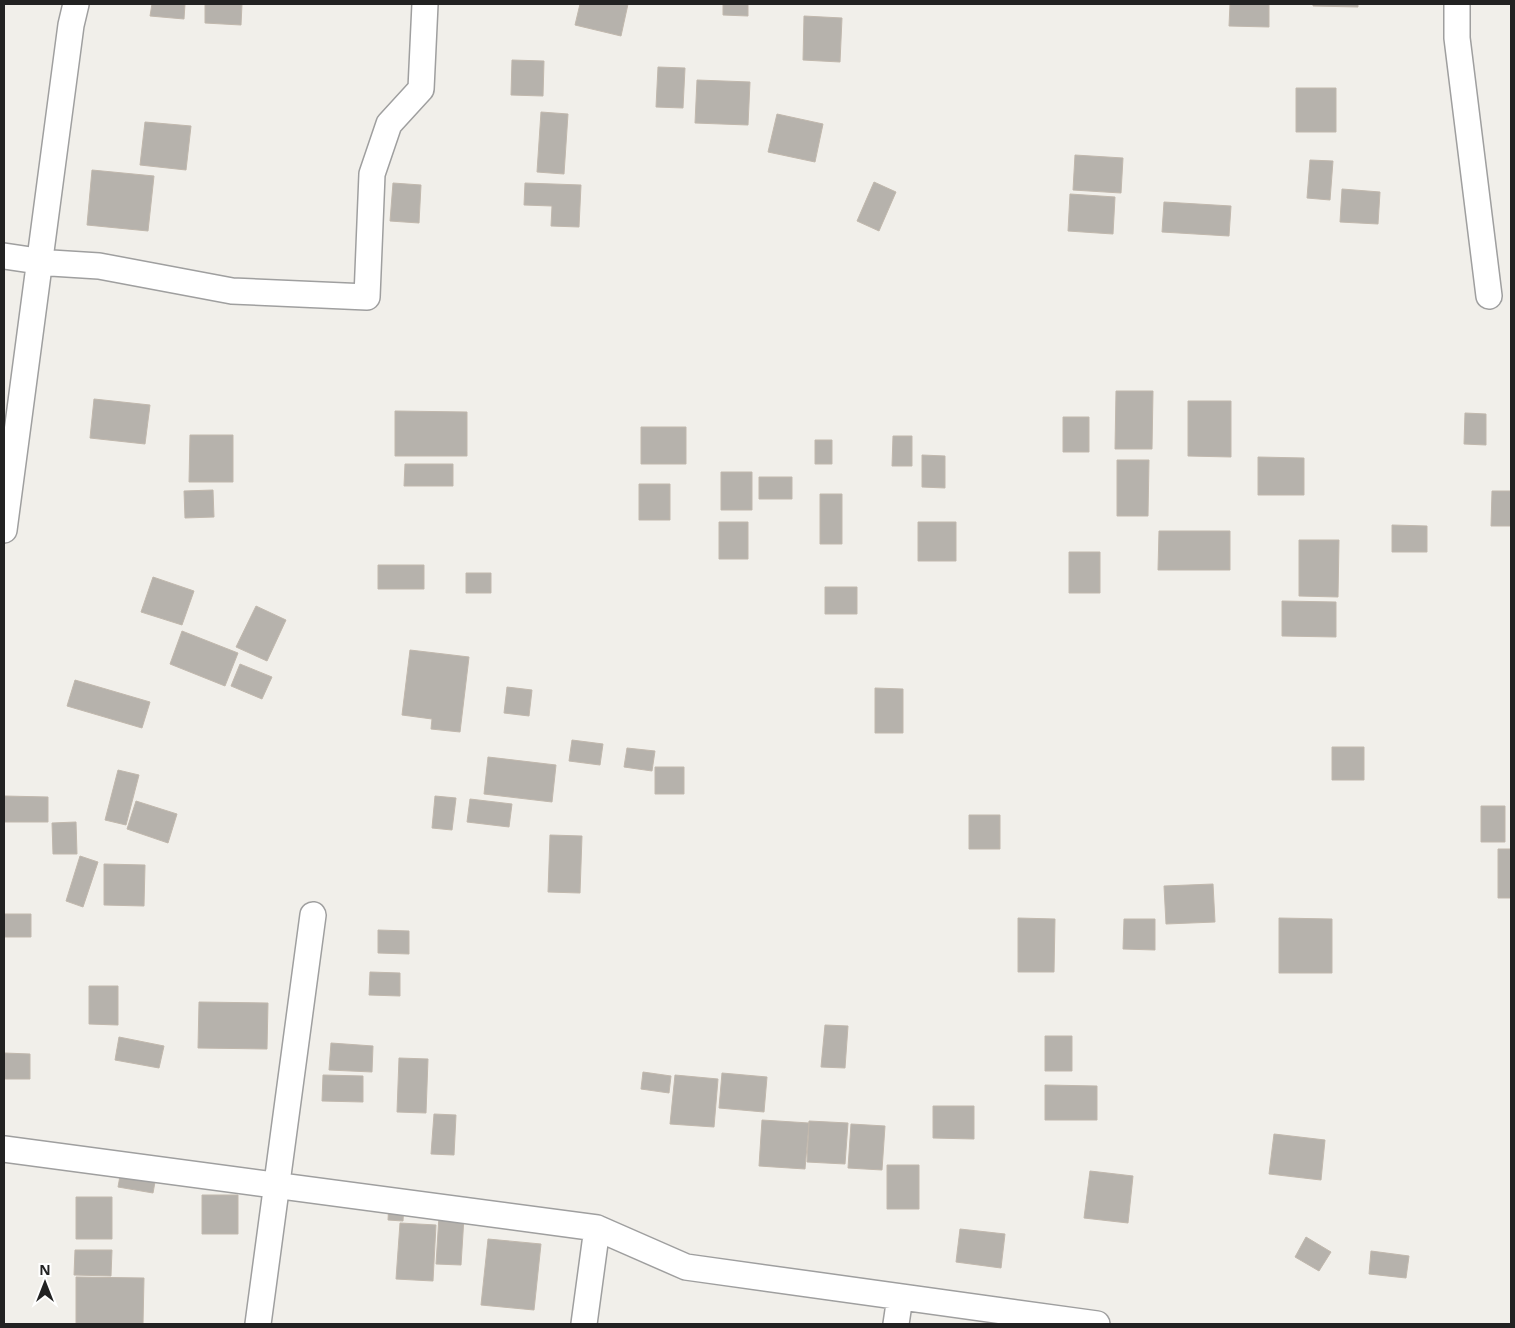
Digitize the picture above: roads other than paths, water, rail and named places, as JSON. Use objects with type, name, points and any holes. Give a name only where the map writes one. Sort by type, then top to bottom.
[{"type":"street","points":[[4,530],[38,261],[71,25],[76,4]]},
{"type":"street","points":[[4,256],[99,266],[232,291],[367,297],[372,174],[389,124],[420,89],[425,4]]},
{"type":"street","points":[[1457,4],[1457,38],[1489,296]]},
{"type":"street","points":[[258,1324],[313,915]]},
{"type":"street","points":[[4,1149],[597,1228],[686,1267],[1097,1324]]},
{"type":"street","points":[[584,1324],[597,1228]]},
{"type":"street","points":[[896,1324],[900,1297]]}]
